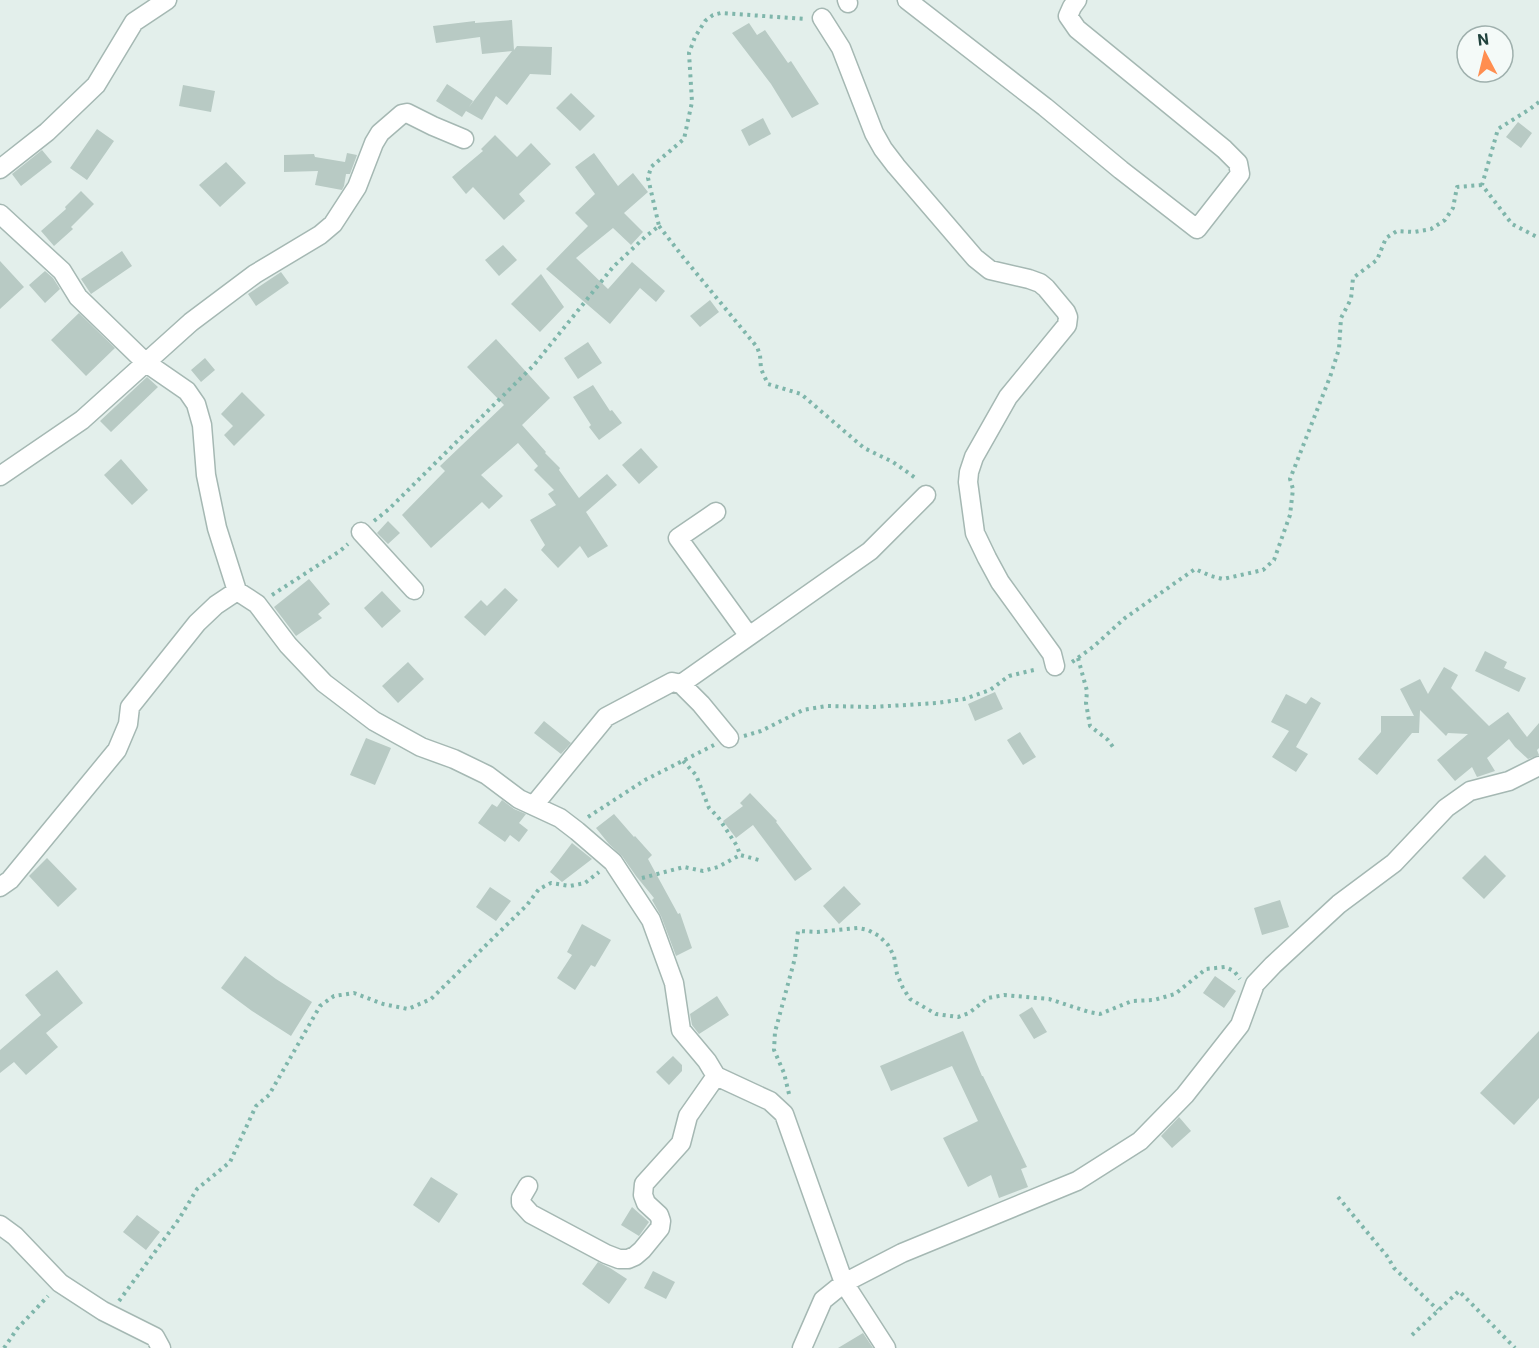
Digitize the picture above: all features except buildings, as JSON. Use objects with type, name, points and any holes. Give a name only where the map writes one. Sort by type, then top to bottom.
[{"type":"street","points":[[0,169],[46,132],[96,85],[134,21],[167,0]]},
{"type":"street","points":[[907,0],[1197,229],[1240,174],[1238,163],[1077,28],[1068,16],[1077,0]]},
{"type":"street","points":[[822,18],[841,48],[874,133],[896,166],[975,258],[990,270],[1040,283],[1068,317],[1067,324],[1008,397],[974,457],[968,482],[975,533],[1000,582],[1052,654],[1055,666]]},
{"type":"street","points":[[0,476],[82,420],[191,322],[255,273],[320,235],[333,224],[357,188],[380,133],[402,114],[407,113],[464,139]]},
{"type":"street","points":[[0,214],[62,271],[78,297],[145,362],[187,391],[196,404],[202,425],[206,475],[217,528],[237,591],[257,604],[288,645],[324,683],[374,721],[421,747],[454,759],[487,776],[519,799],[560,818],[613,862],[651,920],[674,984],[681,1030],[707,1061],[716,1076],[770,1101],[784,1114],[844,1283],[886,1348]]},
{"type":"street","points":[[681,684],[870,551],[926,495]]},
{"type":"street","points":[[716,512],[678,538],[749,636]]},
{"type":"street","points":[[361,532],[414,591]]},
{"type":"street","points":[[0,887],[10,880],[117,750],[128,723],[130,707],[197,623],[216,605],[237,591]]},
{"type":"street","points":[[534,805],[606,717],[672,682],[681,684],[729,738]]},
{"type":"street","points":[[802,1348],[823,1300],[844,1283],[902,1253],[1077,1181],[1140,1141],[1185,1095],[1240,1025],[1255,984],[1273,965],[1339,904],[1394,863],[1446,808],[1470,791],[1509,781],[1539,766]]},
{"type":"street","points":[[528,1186],[521,1198],[521,1203],[531,1214],[606,1254],[619,1259],[635,1256],[660,1228],[661,1221],[659,1215],[646,1203],[643,1195],[644,1184],[681,1143],[688,1116],[716,1076]]},
{"type":"street","points":[[0,1225],[15,1236],[60,1283],[103,1311],[155,1337],[161,1348]]},
{"type":"path","points":[[822,18],[795,19],[721,13],[705,21],[689,53],[692,102],[684,139],[651,167],[648,178],[659,226],[757,347],[761,369],[768,384],[801,394],[864,448],[893,462],[922,483],[926,495]]},
{"type":"path","points":[[1482,184],[1498,129],[1539,102]]},
{"type":"path","points":[[1482,184],[1512,224],[1539,238]]},
{"type":"path","points":[[577,831],[589,817],[645,780],[729,738],[761,731],[803,710],[827,706],[873,707],[964,699],[990,690],[1009,676],[1071,663],[1125,618],[1195,569],[1223,579],[1263,570],[1274,560],[1290,515],[1293,489],[1290,479],[1339,349],[1341,318],[1351,298],[1353,278],[1377,260],[1386,238],[1397,231],[1414,232],[1431,229],[1445,220],[1453,208],[1456,187],[1482,184]]},
{"type":"path","points":[[257,604],[340,550],[389,509],[534,364],[614,267],[659,226]]},
{"type":"path","points":[[1078,658],[1087,691],[1086,703],[1090,726],[1113,747]]},
{"type":"path","points":[[683,761],[696,775],[709,808],[737,846],[740,855]]},
{"type":"path","points":[[626,882],[684,867],[703,871],[718,867],[740,855],[759,860]]},
{"type":"path","points":[[103,1311],[117,1303],[179,1219],[196,1189],[230,1162],[256,1106],[269,1095],[320,1006],[334,996],[354,993],[383,1004],[408,1009],[431,999],[527,905],[539,889],[551,882],[570,886],[585,883],[613,862]]},
{"type":"path","points":[[784,1114],[789,1095],[784,1073],[774,1050],[776,1032],[795,958],[798,931],[817,932],[858,928],[868,930],[888,945],[894,956],[897,974],[910,999],[936,1014],[958,1017],[969,1013],[988,998],[1004,994],[1049,999],[1100,1014],[1132,1001],[1154,1000],[1175,994],[1206,969],[1213,968],[1226,967],[1234,971],[1241,980],[1255,984]]},
{"type":"path","points":[[1338,1197],[1387,1256],[1394,1268],[1438,1311]]},
{"type":"path","points":[[4,1348],[17,1329],[60,1283]]},
{"type":"path","points":[[1412,1335],[1459,1291],[1515,1348]]}]
